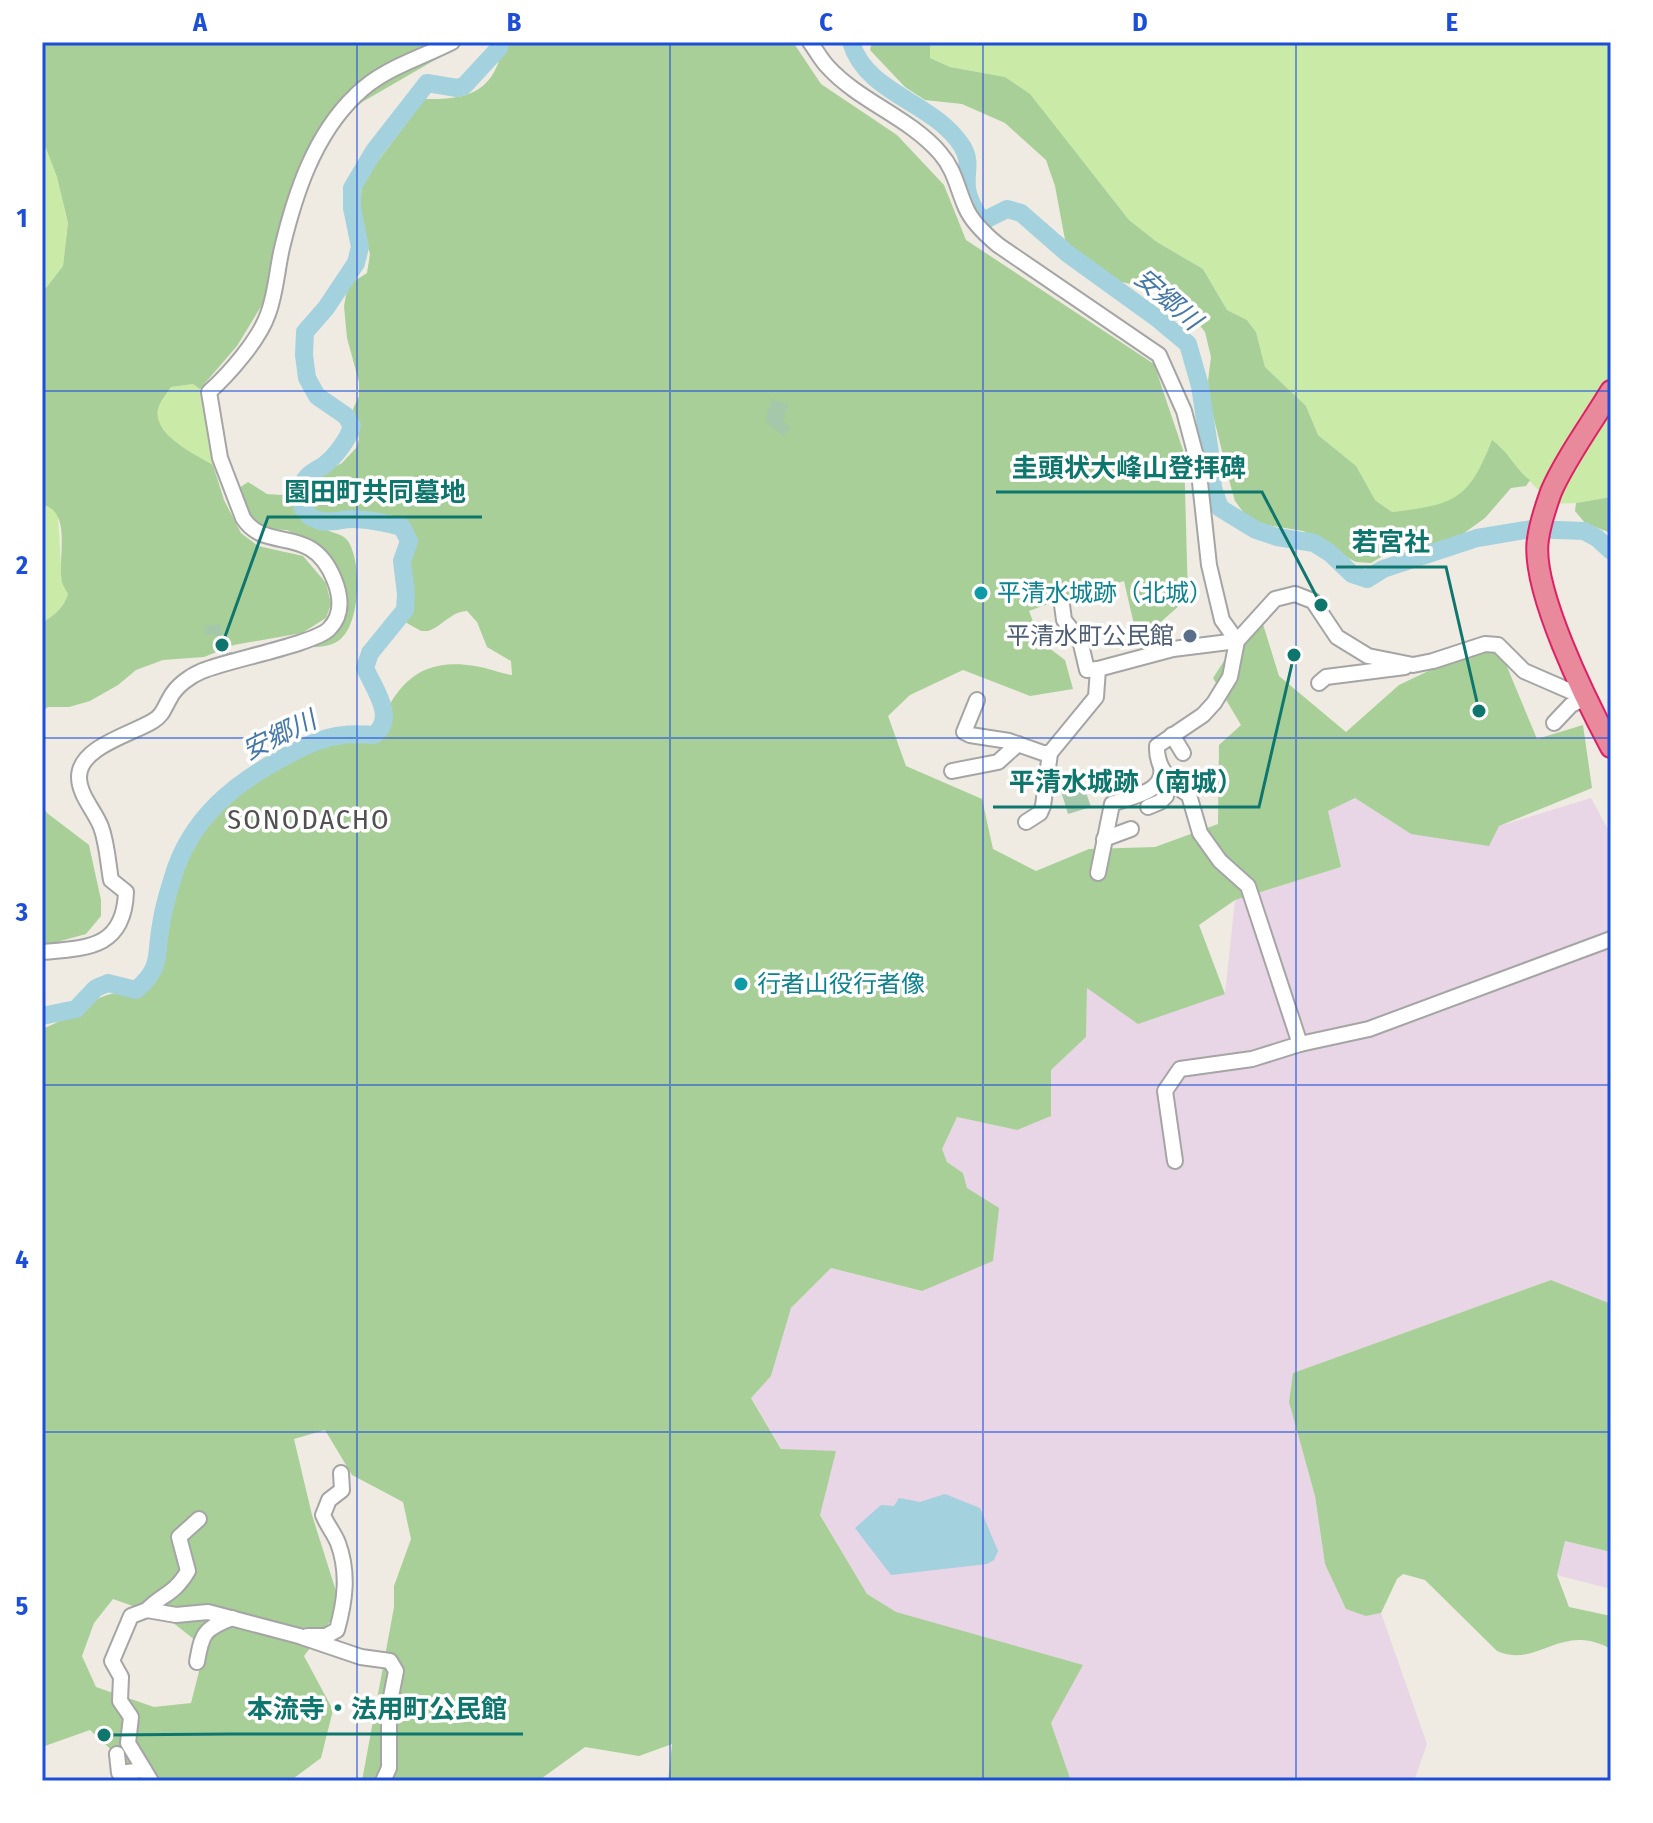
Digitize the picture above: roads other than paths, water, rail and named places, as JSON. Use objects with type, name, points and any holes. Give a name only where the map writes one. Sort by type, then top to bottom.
[{"type":"highway","points":[[1611,391],[1551,494],[1537,541],[1538,568],[1546,598],[1586,698],[1611,747]]},
{"type":"street","points":[[42,952],[89,946],[110,937],[125,915],[126,892],[111,880],[102,828],[84,796],[79,778],[83,762],[95,751],[162,716],[171,695],[200,671],[320,635],[337,619],[341,600],[333,577],[316,553],[298,541],[265,535],[243,518],[220,458],[209,392],[239,359],[268,316],[292,211],[308,165],[338,116],[355,95],[378,77],[452,42]]},
{"type":"street","points":[[810,42],[828,67],[924,136],[941,154],[953,171],[966,209],[984,233],[1159,355],[1184,411],[1198,464],[1209,565],[1222,620],[1237,641]]},
{"type":"street","points":[[1148,807],[1166,796],[1157,746],[1203,715],[1214,703],[1230,677],[1237,641],[1275,599],[1295,594],[1313,601],[1337,637],[1368,656],[1413,665]]},
{"type":"street","points":[[1062,605],[1064,620],[1080,640],[1087,670],[1173,649],[1237,641]]},
{"type":"street","points":[[1319,683],[1326,677],[1385,671],[1433,661],[1485,644],[1498,645],[1524,671],[1586,698]]},
{"type":"street","points":[[1026,822],[1040,813],[1043,806],[1050,753],[1096,697],[1098,669]]},
{"type":"street","points":[[1554,723],[1571,705],[1586,698]]},
{"type":"street","points":[[977,700],[964,732],[1050,753]]},
{"type":"street","points":[[1172,735],[1183,753]]},
{"type":"street","points":[[952,771],[998,762],[1018,744]]},
{"type":"street","points":[[1098,873],[1112,804],[1149,791],[1161,774]]},
{"type":"street","points":[[1161,774],[1189,795],[1196,824],[1213,852],[1248,886],[1300,1044]]},
{"type":"street","points":[[1104,839],[1131,829]]},
{"type":"street","points":[[1175,1161],[1165,1091],[1180,1069],[1252,1059],[1300,1044],[1369,1029],[1611,939]]},
{"type":"street","points":[[299,1636],[326,1636],[337,1630],[346,1586],[344,1564],[337,1541],[323,1515],[329,1500],[342,1490],[341,1473]]},
{"type":"street","points":[[117,1754],[119,1773],[139,1776],[128,1743],[131,1717],[120,1701],[121,1677],[112,1661],[131,1616],[168,1596],[188,1571],[179,1537],[199,1519]]},
{"type":"street","points":[[147,1610],[176,1615],[208,1612],[299,1636],[361,1657],[390,1661],[396,1671],[389,1707],[389,1768],[383,1781]]},
{"type":"street","points":[[197,1662],[201,1637],[211,1626],[232,1618]]},
{"type":"water","points":[[945,1494],[980,1508],[998,1551],[994,1560],[987,1564],[891,1575],[855,1528],[881,1505],[894,1506],[899,1498],[920,1502]]},
{"type":"waterway","name":"安郷川","points":[[42,1016],[76,1009],[96,988],[108,983],[136,990],[145,982],[154,967],[164,907],[181,856],[203,820],[232,791],[307,745],[336,736],[374,735],[381,728],[384,720],[382,703],[365,668],[370,653],[405,610],[402,561],[409,541],[402,527],[358,519],[320,521],[309,516],[302,506],[300,494],[303,482],[336,453],[352,426],[346,416],[317,396],[307,378],[305,332],[326,308],[356,263],[360,247],[352,208],[352,188],[374,151],[427,83],[457,88],[464,86],[499,48],[500,42]]},
{"type":"waterway","name":"安郷川","points":[[851,42],[859,60],[871,74],[935,118],[962,146],[967,162],[968,192],[983,221],[1007,209],[1021,213],[1068,254],[1188,344],[1200,386],[1213,488],[1220,508],[1256,530],[1314,543],[1352,574],[1367,579],[1383,569],[1477,538],[1532,529],[1584,531],[1611,551]]},
{"type":"place","name":"平清水城跡（北城）","points":[[981,593]]},
{"type":"place","name":"圭頭状大峰山登拝碑","points":[[1321,605]]},
{"type":"place","name":"平清水町公民館","points":[[1190,636]]},
{"type":"place","name":"園田町共同墓地","points":[[222,645]]},
{"type":"place","name":"平清水城跡（南城）","points":[[1294,655]]},
{"type":"place","name":"若宮社","points":[[1479,711]]},
{"type":"place","name":"行者山役行者像","points":[[741,984]]},
{"type":"place","name":"本流寺・法用町公民館","points":[[104,1735]]},
{"type":"district","name":"SONODACHO","points":[[309,819]]}]
